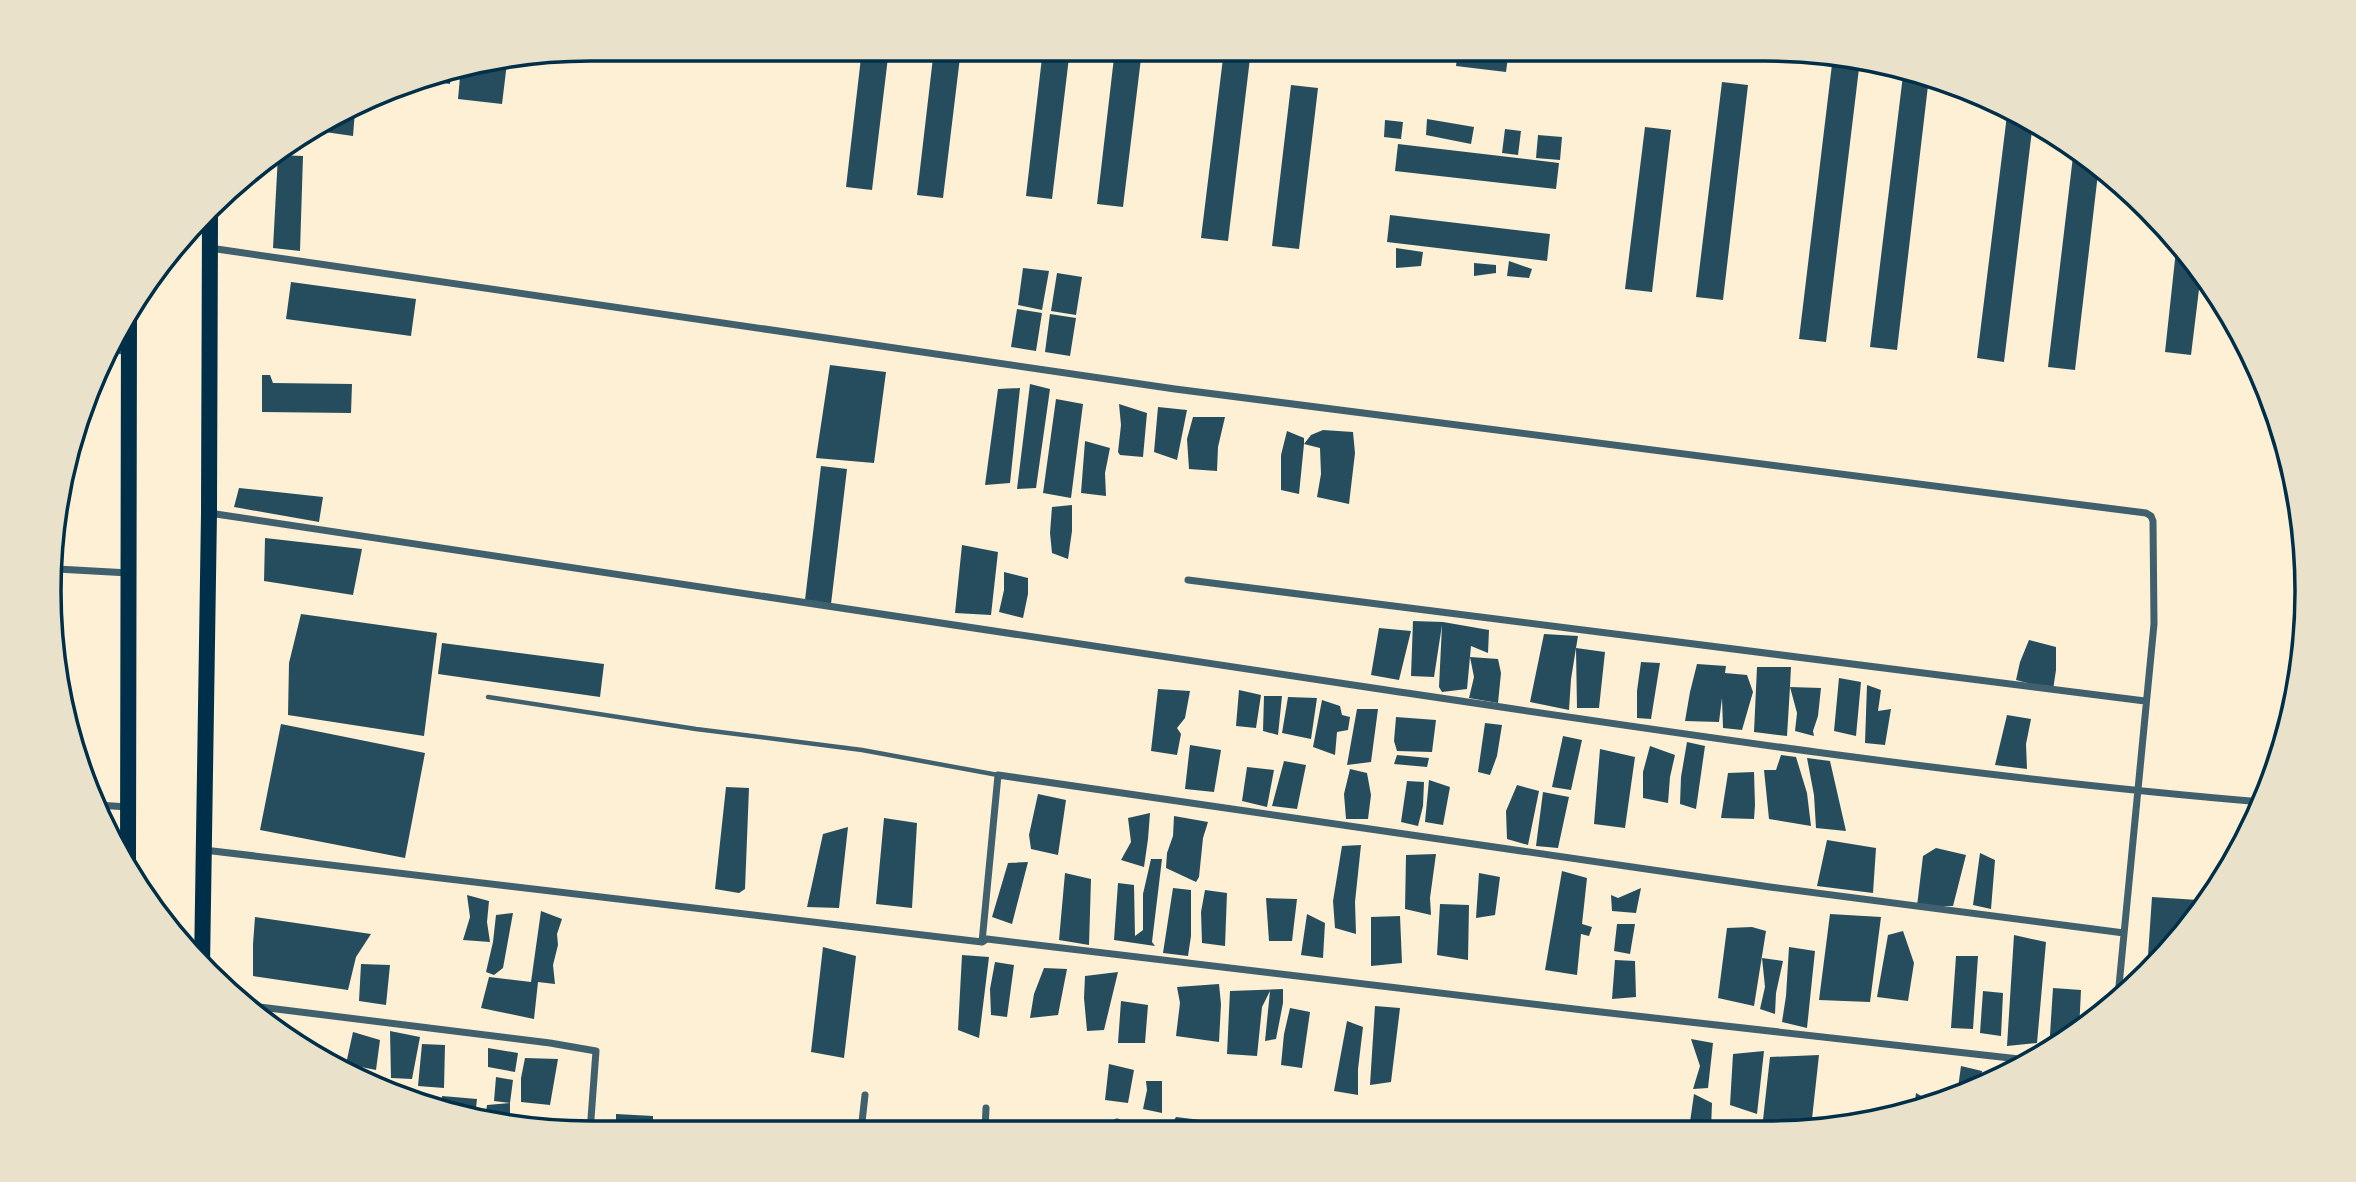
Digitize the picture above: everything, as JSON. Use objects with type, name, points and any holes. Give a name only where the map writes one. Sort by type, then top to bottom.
[{"type":"highway","points":[[202,950],[209,513],[210,223]]},
{"type":"highway","points":[[128,849],[130,330]]},
{"type":"street","points":[[209,248],[1175,389],[2146,513],[2151,516],[2153,522],[2154,624],[2121,982]]},
{"type":"street","points":[[119,351],[130,352]]},
{"type":"street","points":[[209,513],[1684,734],[2139,792],[2251,801]]},
{"type":"street","points":[[62,569],[130,573]]},
{"type":"street","points":[[1188,580],[2145,701]]},
{"type":"street","points":[[982,942],[998,775],[1770,887],[2124,933]]},
{"type":"street","points":[[107,806],[129,807]]},
{"type":"street","points":[[203,849],[982,942],[987,939],[1569,1009],[2014,1058]]},
{"type":"street","points":[[265,1008],[571,1045],[596,1051],[591,1121]]},
{"type":"street","points":[[862,1121],[865,1095]]},
{"type":"street","points":[[985,1121],[986,1108]]},
{"type":"lane","points":[[488,697],[696,729],[862,750],[998,775]]},
{"type":"building","points":[[861,61],[888,61],[872,190],[846,187]]},
{"type":"building","points":[[933,61],[960,61],[943,198],[917,195]]},
{"type":"building","points":[[1042,61],[1069,61],[1052,199],[1026,196]]},
{"type":"building","points":[[1114,61],[1141,61],[1123,207],[1097,204]]},
{"type":"building","points":[[1223,61],[1250,61],[1228,241],[1201,238]]},
{"type":"building","points":[[1457,61],[1508,61],[1506,72],[1456,66]]},
{"type":"building","points":[[1832,66],[1859,70],[1826,342],[1799,339]]},
{"type":"building","points":[[506,68],[502,104],[458,99],[460,78]]},
{"type":"building","points":[[1903,79],[1928,87],[1897,350],[1870,347]]},
{"type":"building","points":[[1722,82],[1748,85],[1723,300],[1696,297]]},
{"type":"building","points":[[1291,85],[1318,88],[1299,249],[1272,246]]},
{"type":"building","points":[[354,117],[353,136],[326,132]]},
{"type":"building","points":[[1427,119],[1474,127],[1471,144],[1426,135]]},
{"type":"building","points":[[1385,120],[1403,122],[1401,139],[1384,137]]},
{"type":"building","points":[[2006,120],[2032,133],[2004,362],[1977,358]]},
{"type":"building","points":[[1645,127],[1671,130],[1652,292],[1625,289]]},
{"type":"building","points":[[1505,129],[1521,131],[1518,155],[1502,153]]},
{"type":"building","points":[[1538,135],[1562,137],[1560,160],[1536,158]]},
{"type":"building","points":[[1398,144],[1559,163],[1556,189],[1395,171]]},
{"type":"building","points":[[291,156],[303,156],[300,251],[273,248],[277,165]]},
{"type":"building","points":[[2072,161],[2097,179],[2075,370],[2048,367]]},
{"type":"building","points":[[1390,215],[1550,234],[1547,261],[1387,242]]},
{"type":"building","points":[[1396,248],[1423,252],[1421,266],[1396,268]]},
{"type":"building","points":[[2175,257],[2199,289],[2191,355],[2165,352]]},
{"type":"building","points":[[1509,261],[1532,269],[1529,278],[1507,276]]},
{"type":"building","points":[[1474,263],[1496,265],[1496,273],[1474,276]]},
{"type":"building","points":[[1023,268],[1049,271],[1042,310],[1018,305]]},
{"type":"building","points":[[1057,273],[1082,277],[1076,315],[1051,311]]},
{"type":"building","points":[[291,282],[416,299],[411,336],[286,319]]},
{"type":"building","points":[[1017,309],[1042,313],[1036,351],[1011,347]]},
{"type":"building","points":[[1050,314],[1076,318],[1070,356],[1045,352]]},
{"type":"building","points":[[830,365],[886,372],[874,463],[816,458]]},
{"type":"building","points":[[262,375],[270,375],[273,383],[352,384],[351,413],[262,412]]},
{"type":"building","points":[[1030,384],[1050,389],[1036,488],[1017,489]]},
{"type":"building","points":[[1020,388],[1010,483],[985,485],[998,389]]},
{"type":"building","points":[[1056,399],[1083,404],[1071,498],[1043,493]]},
{"type":"building","points":[[1119,404],[1147,413],[1143,457],[1120,455],[1118,452],[1121,425]]},
{"type":"building","points":[[1158,407],[1187,410],[1177,460],[1154,452]]},
{"type":"building","points":[[1193,417],[1225,417],[1218,447],[1217,471],[1189,469],[1187,439]]},
{"type":"building","points":[[1323,430],[1353,432],[1355,453],[1349,504],[1317,497],[1321,474],[1320,448],[1304,444],[1311,435]]},
{"type":"building","points":[[1287,431],[1304,438],[1299,494],[1281,490],[1281,455]]},
{"type":"building","points":[[1085,441],[1110,448],[1105,473],[1106,496],[1081,493]]},
{"type":"building","points":[[821,466],[847,469],[831,604],[805,600]]},
{"type":"building","points":[[239,488],[323,497],[319,522],[234,507]]},
{"type":"building","points":[[1072,505],[1068,559],[1052,553],[1050,533],[1052,507]]},
{"type":"building","points":[[265,538],[362,549],[353,595],[264,581]]},
{"type":"building","points":[[962,545],[998,552],[991,615],[955,613]]},
{"type":"building","points":[[1004,572],[1028,578],[1023,618],[999,612],[1004,590]]},
{"type":"building","points":[[301,614],[437,633],[424,736],[288,715],[289,663]]},
{"type":"building","points":[[1413,621],[1443,622],[1489,630],[1488,653],[1471,646],[1467,689],[1442,692],[1439,687],[1442,625],[1434,677],[1411,676]]},
{"type":"building","points":[[1379,628],[1411,631],[1399,680],[1371,675]]},
{"type":"building","points":[[1544,634],[1578,636],[1569,710],[1530,702]]},
{"type":"building","points":[[2029,640],[2056,647],[2053,690],[2016,680]]},
{"type":"building","points":[[442,643],[604,664],[600,697],[438,674]]},
{"type":"building","points":[[1576,648],[1605,652],[1599,708],[1577,708]]},
{"type":"building","points":[[1470,657],[1498,659],[1501,673],[1498,703],[1469,698],[1474,677]]},
{"type":"building","points":[[1641,662],[1660,663],[1651,719],[1637,718]]},
{"type":"building","points":[[1697,664],[1726,666],[1725,673],[1747,675],[1753,692],[1742,730],[1723,728],[1722,698],[1719,722],[1685,721]]},
{"type":"building","points":[[1757,667],[1791,667],[1787,736],[1754,732]]},
{"type":"building","points":[[1839,678],[1861,682],[1856,736],[1834,731]]},
{"type":"building","points":[[1867,685],[1881,690],[1878,711],[1891,709],[1885,745],[1865,743]]},
{"type":"building","points":[[1790,687],[1821,688],[1814,736],[1795,731],[1797,713]]},
{"type":"building","points":[[1158,689],[1190,691],[1185,718],[1177,728],[1181,734],[1177,755],[1151,751]]},
{"type":"building","points":[[1239,690],[1261,695],[1256,728],[1236,726]]},
{"type":"building","points":[[1264,696],[1282,696],[1278,735],[1263,731]]},
{"type":"building","points":[[1288,697],[1317,698],[1311,739],[1282,733]]},
{"type":"building","points":[[1322,700],[1340,706],[1342,715],[1350,717],[1348,730],[1337,732],[1335,755],[1313,747]]},
{"type":"building","points":[[1357,709],[1378,709],[1371,762],[1347,765]]},
{"type":"building","points":[[2007,715],[2031,719],[2026,744],[2027,769],[1995,765]]},
{"type":"building","points":[[1396,717],[1436,720],[1432,752],[1397,751],[1394,741]]},
{"type":"building","points":[[1485,723],[1502,725],[1497,756],[1490,775],[1478,772]]},
{"type":"building","points":[[281,724],[425,753],[405,858],[260,830]]},
{"type":"building","points":[[1563,736],[1582,740],[1571,790],[1552,787]]},
{"type":"building","points":[[1687,742],[1705,746],[1696,809],[1680,804]]},
{"type":"building","points":[[1190,745],[1221,750],[1214,792],[1185,789]]},
{"type":"building","points":[[1650,746],[1675,755],[1668,803],[1643,798],[1643,772]]},
{"type":"building","points":[[1600,749],[1635,757],[1625,828],[1594,824]]},
{"type":"building","points":[[1397,755],[1429,758],[1427,767],[1394,764]]},
{"type":"building","points":[[1781,755],[1796,757],[1807,793],[1811,826],[1769,819],[1764,770],[1776,770]]},
{"type":"building","points":[[1807,758],[1830,761],[1846,831],[1816,828],[1814,795]]},
{"type":"building","points":[[1284,761],[1306,765],[1297,809],[1272,806]]},
{"type":"building","points":[[1247,767],[1274,770],[1267,807],[1242,801]]},
{"type":"building","points":[[1350,769],[1367,773],[1371,795],[1368,819],[1346,819],[1344,794]]},
{"type":"building","points":[[1754,772],[1754,819],[1721,818],[1728,773]]},
{"type":"building","points":[[1429,780],[1450,787],[1443,825],[1425,822]]},
{"type":"building","points":[[1407,781],[1424,782],[1423,806],[1418,826],[1401,822]]},
{"type":"building","points":[[1517,785],[1539,791],[1528,845],[1507,839],[1506,811]]},
{"type":"building","points":[[726,787],[749,788],[745,889],[739,893],[715,889]]},
{"type":"building","points":[[1543,792],[1569,797],[1558,848],[1536,846]]},
{"type":"building","points":[[1038,794],[1066,800],[1058,855],[1031,849],[1029,835]]},
{"type":"building","points":[[1150,813],[1144,867],[1121,860],[1131,842],[1128,818]]},
{"type":"building","points":[[1174,816],[1208,822],[1196,882],[1166,868]]},
{"type":"building","points":[[884,818],[917,823],[912,908],[876,904]]},
{"type":"building","points":[[848,827],[839,908],[807,907],[823,834]]},
{"type":"building","points":[[1827,840],[1876,848],[1873,893],[1817,886]]},
{"type":"building","points":[[1361,845],[1355,902],[1356,934],[1335,928],[1333,901],[1342,846]]},
{"type":"building","points":[[1936,848],[1966,855],[1953,906],[1917,906],[1923,856]]},
{"type":"building","points":[[1980,853],[1995,860],[1991,909],[1973,905]]},
{"type":"building","points":[[1436,854],[1430,898],[1431,915],[1405,909],[1406,855]]},
{"type":"building","points":[[1151,859],[1162,859],[1152,942],[1155,946],[1114,940],[1118,883],[1134,885],[1135,936],[1143,930],[1143,894]]},
{"type":"building","points":[[1028,862],[1012,924],[992,917],[1008,863]]},
{"type":"building","points":[[1562,871],[1587,878],[1582,924],[1592,927],[1589,936],[1581,934],[1577,975],[1545,970]]},
{"type":"building","points":[[1065,873],[1091,879],[1089,945],[1059,940]]},
{"type":"building","points":[[1479,873],[1500,877],[1495,915],[1476,918]]},
{"type":"building","points":[[1173,888],[1191,890],[1188,956],[1163,953]]},
{"type":"building","points":[[1641,888],[1636,913],[1612,911],[1611,895],[1618,898]]},
{"type":"building","points":[[1205,890],[1227,893],[1225,946],[1202,943],[1201,912]]},
{"type":"building","points":[[467,895],[489,901],[487,922],[490,942],[463,940],[470,917]]},
{"type":"building","points":[[2152,897],[2194,900],[2185,913],[2148,957]]},
{"type":"building","points":[[1266,898],[1297,899],[1292,941],[1269,941]]},
{"type":"building","points":[[1440,904],[1469,905],[1468,960],[1437,955]]},
{"type":"building","points":[[541,911],[562,919],[553,965],[555,984],[538,982],[534,1019],[481,1008],[489,977],[531,982]]},
{"type":"building","points":[[513,913],[503,968],[494,975],[486,972],[496,915]]},
{"type":"building","points":[[1307,914],[1325,923],[1323,958],[1301,955]]},
{"type":"building","points":[[1830,914],[1881,917],[1870,1002],[1819,1000]]},
{"type":"building","points":[[1400,916],[1402,963],[1371,966],[1371,917]]},
{"type":"building","points":[[255,917],[371,934],[356,957],[348,990],[253,976]]},
{"type":"building","points":[[1617,924],[1635,924],[1630,954],[1614,951]]},
{"type":"building","points":[[1752,927],[1766,931],[1754,1006],[1718,998],[1727,928]]},
{"type":"building","points":[[1903,931],[1914,963],[1908,1001],[1877,997],[1888,935]]},
{"type":"building","points":[[2014,935],[2046,942],[2037,1043],[2007,1046]]},
{"type":"building","points":[[823,947],[856,956],[844,1058],[811,1052]]},
{"type":"building","points":[[1789,947],[1815,951],[1807,1028],[1782,1022]]},
{"type":"building","points":[[962,955],[989,957],[979,1038],[958,1030]]},
{"type":"building","points":[[1956,956],[1978,956],[1973,1029],[1951,1028]]},
{"type":"building","points":[[1762,958],[1783,961],[1776,993],[1775,1014],[1760,1009],[1765,987]]},
{"type":"building","points":[[1615,960],[1635,961],[1636,997],[1612,999]]},
{"type":"building","points":[[995,962],[1014,965],[1007,1017],[991,1015],[990,989]]},
{"type":"building","points":[[361,964],[390,965],[386,1005],[359,1001]]},
{"type":"building","points":[[1044,968],[1067,969],[1058,1015],[1030,1018],[1034,994]]},
{"type":"building","points":[[1118,972],[1104,1030],[1087,1031],[1085,976]]},
{"type":"building","points":[[1219,984],[1219,1042],[1176,1036],[1180,1003],[1177,987]]},
{"type":"building","points":[[2053,988],[2081,990],[2080,1016],[2050,1037]]},
{"type":"building","points":[[1283,989],[1276,1039],[1265,1041],[1270,991],[1262,1007],[1257,1056],[1227,1054],[1230,991]]},
{"type":"building","points":[[1983,991],[2003,993],[2001,1036],[1980,1033]]},
{"type":"building","points":[[1121,1001],[1148,1005],[1145,1043],[1118,1043]]},
{"type":"building","points":[[1375,1006],[1400,1008],[1391,1082],[1370,1085]]},
{"type":"building","points":[[1290,1008],[1310,1012],[1302,1068],[1281,1065]]},
{"type":"building","points":[[1347,1021],[1363,1027],[1358,1095],[1334,1091]]},
{"type":"building","points":[[390,1031],[420,1037],[412,1079],[391,1078]]},
{"type":"building","points":[[353,1032],[380,1040],[376,1070],[347,1061]]},
{"type":"building","points":[[1691,1039],[1713,1043],[1708,1088],[1693,1089],[1700,1066]]},
{"type":"building","points":[[422,1044],[445,1045],[444,1088],[418,1086]]},
{"type":"building","points":[[488,1048],[518,1053],[515,1072],[488,1067]]},
{"type":"building","points":[[1764,1051],[1757,1114],[1730,1105],[1733,1054]]},
{"type":"building","points":[[1819,1055],[1812,1119],[1763,1121],[1770,1057]]},
{"type":"building","points":[[525,1058],[558,1059],[550,1105],[521,1102],[521,1078]]},
{"type":"building","points":[[1109,1064],[1134,1070],[1128,1103],[1105,1100]]},
{"type":"building","points":[[1961,1066],[1982,1071],[1982,1074],[1959,1084]]},
{"type":"building","points":[[496,1077],[513,1080],[510,1103],[494,1101]]},
{"type":"building","points":[[1146,1081],[1162,1081],[1162,1113],[1143,1109]]},
{"type":"building","points":[[1694,1094],[1712,1103],[1711,1121],[1690,1121]]},
{"type":"building","points":[[442,1096],[477,1099],[476,1108],[454,1103],[442,1099]]},
{"type":"building","points":[[510,1103],[510,1114],[486,1111],[487,1105]]},
{"type":"building","points":[[616,1114],[653,1116],[653,1121],[616,1121]]},
{"type":"building","points":[[1176,1117],[1209,1121],[1174,1121]]}]
